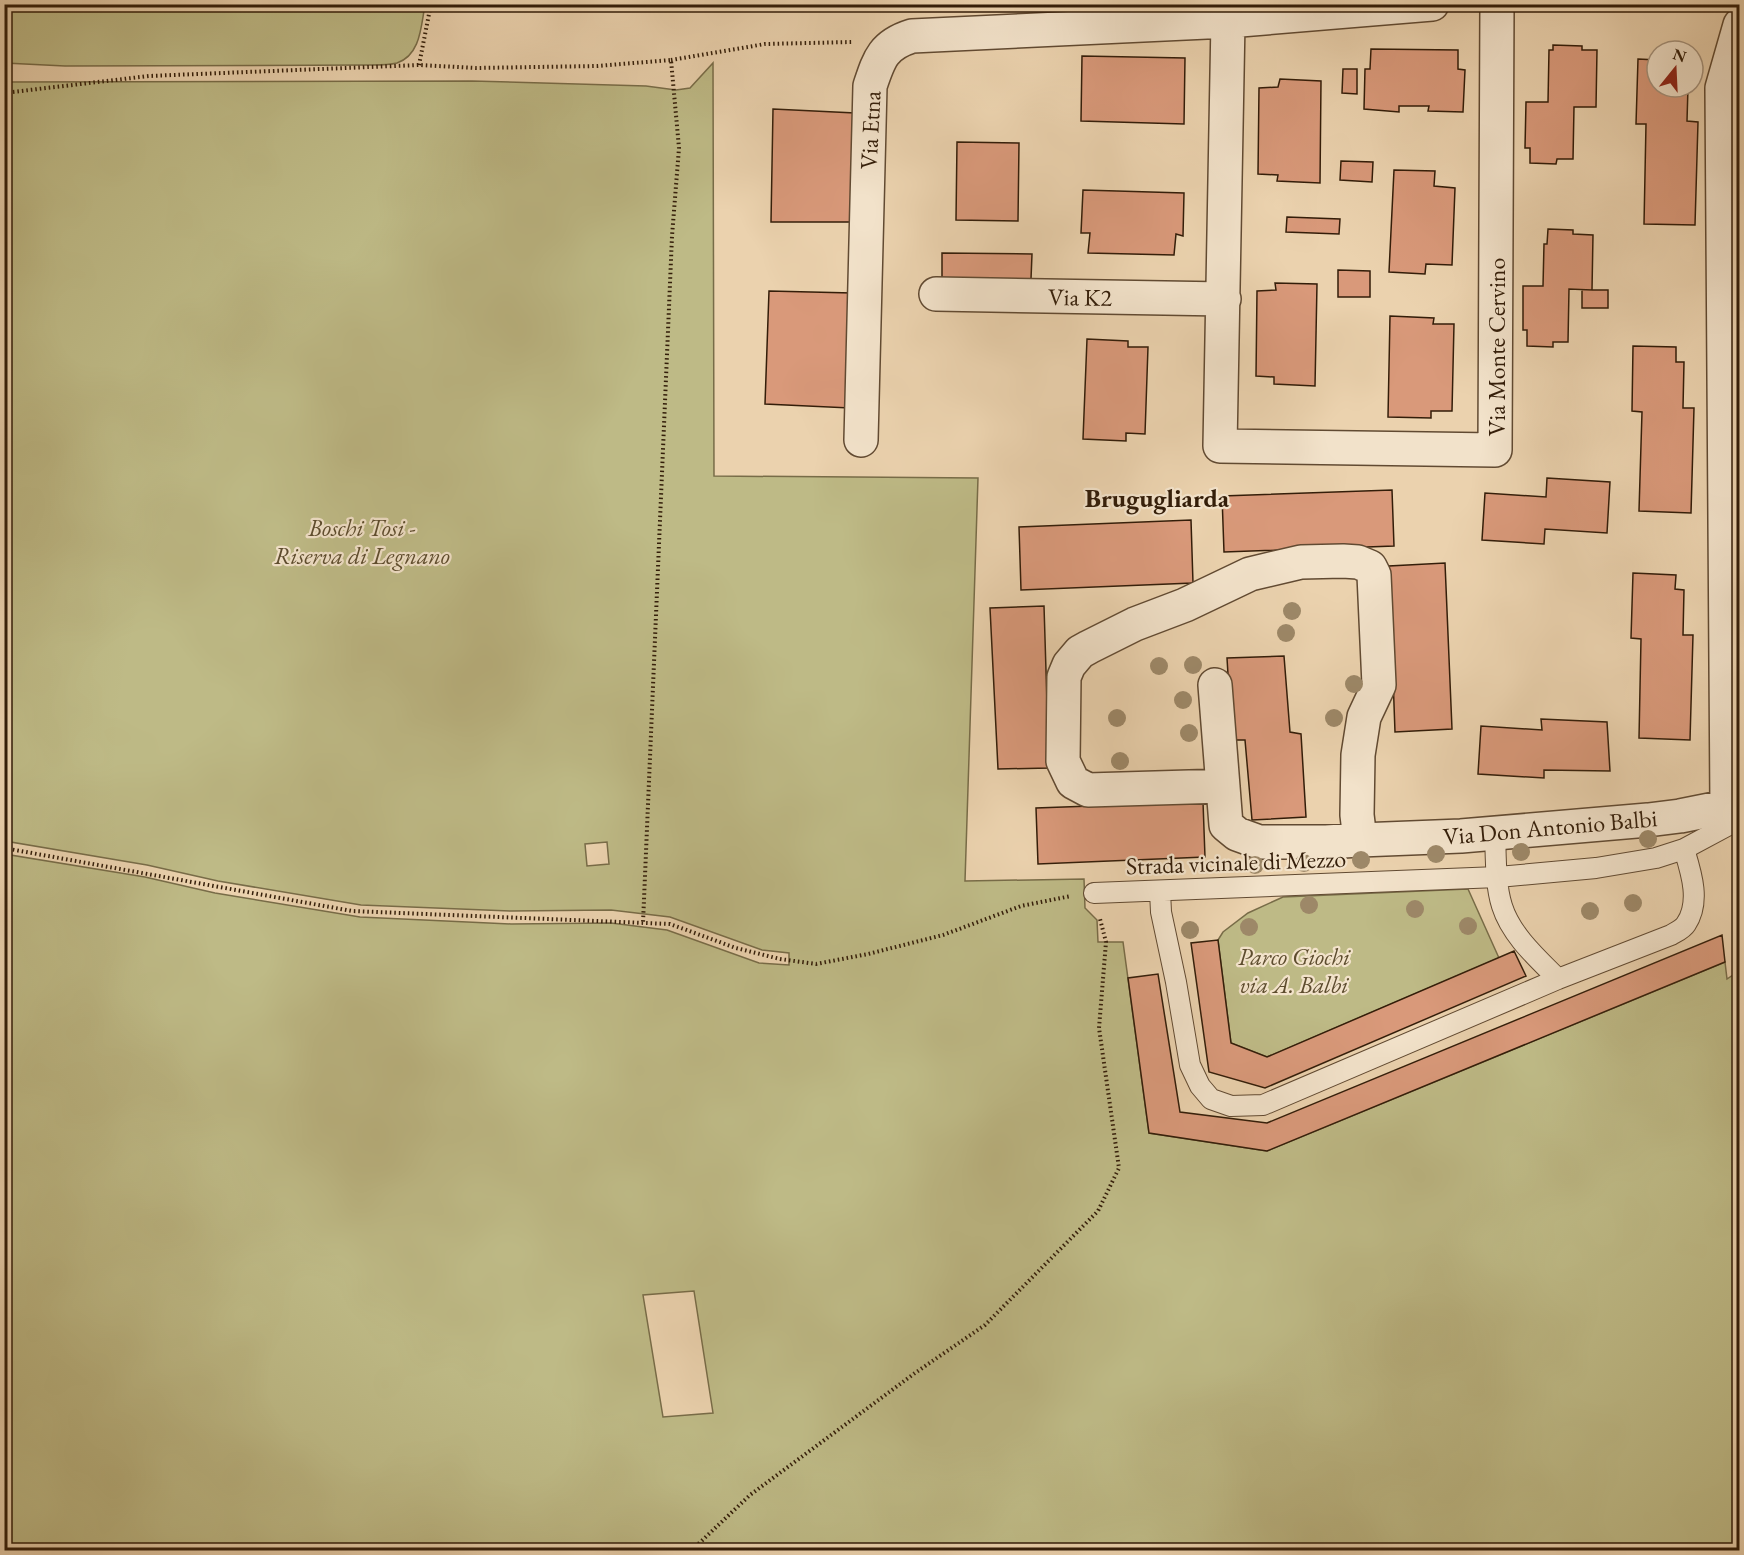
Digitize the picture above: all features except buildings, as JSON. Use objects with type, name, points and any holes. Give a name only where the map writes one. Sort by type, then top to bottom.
[{"type":"street","points":[[894,42],[912,36],[1228,21],[1432,4]]},
{"type":"street","name":"Via Monte Cervino","points":[[1224,299],[1220,446],[1495,450],[1497,4]]},
{"type":"street","points":[[1224,299],[1228,21]]},
{"type":"street","points":[[1735,810],[1722,88],[1740,25]]},
{"type":"street","name":"Via Etna","points":[[861,440],[870,86],[879,59],[894,42]]},
{"type":"street","name":"Via K2","points":[[936,294],[1224,299]]},
{"type":"street","points":[[1223,786],[1088,790],[1074,782],[1063,761],[1064,677],[1069,665],[1080,652],[1089,647],[1135,624],[1185,605],[1250,574],[1301,562],[1358,562],[1370,567],[1374,575],[1378,685],[1364,717],[1358,755],[1357,815],[1360,840]]},
{"type":"street","name":"Via Don Antonio Balbi","points":[[1215,684],[1226,825],[1237,834],[1259,842],[1326,842],[1461,836],[1735,810]]},
{"type":"lane","name":"Strada vicinale di Mezzo","points":[[1094,893],[1498,877],[1596,868],[1656,858],[1684,849],[1735,810]]},
{"type":"lane","points":[[1495,832],[1502,906],[1522,941],[1558,979]]},
{"type":"lane","points":[[1160,891],[1161,912],[1190,1065],[1200,1086],[1211,1099],[1231,1106],[1263,1105],[1558,979],[1671,935],[1685,926],[1692,911],[1693,878],[1684,849]]},
{"type":"path","points":[[419,65],[431,4]]},
{"type":"path","points":[[4,93],[149,76],[419,65],[476,68],[558,67],[671,60],[765,44],[894,42]]},
{"type":"path","points":[[643,923],[672,236],[679,148],[671,60]]},
{"type":"path","name":"Strada vicinale di Mezzo","points":[[4,848],[352,911],[670,924],[736,948],[780,959],[816,964],[868,954],[943,935],[1021,906],[1094,893]]},
{"type":"path","points":[[692,1551],[750,1495],[915,1373],[985,1325],[1098,1211],[1119,1168],[1099,1028],[1106,942],[1094,893]]},
{"type":"green space","points":[[5,4],[425,5],[421,30],[415,46],[405,59],[394,64],[65,66],[5,63]]},
{"type":"green space","name":"Boschi Tosi - Riserva di Legnano","points":[[713,63],[714,476],[978,478],[965,881],[1084,879],[1085,908],[1097,920],[1098,942],[1123,942],[1149,1133],[1267,1151],[1725,962],[1727,979],[1739,971],[1739,1550],[5,1550],[4,854],[145,877],[215,893],[360,917],[511,924],[611,923],[667,930],[759,963],[789,965],[789,953],[762,950],[670,917],[611,910],[511,911],[361,905],[5,841],[5,82],[472,81],[646,86],[676,90],[690,88]],"holes":[[[607,842],[609,864],[587,866],[585,844]],[[694,1291],[713,1413],[663,1417],[643,1295]]]},
{"type":"green space","name":"Parco Giochi via A. Balbi","points":[[1468,889],[1499,958],[1267,1057],[1231,1043],[1218,940],[1223,932],[1248,913],[1283,897]]},
{"type":"district","name":"Brugugliarda","points":[[1157,498]]}]
